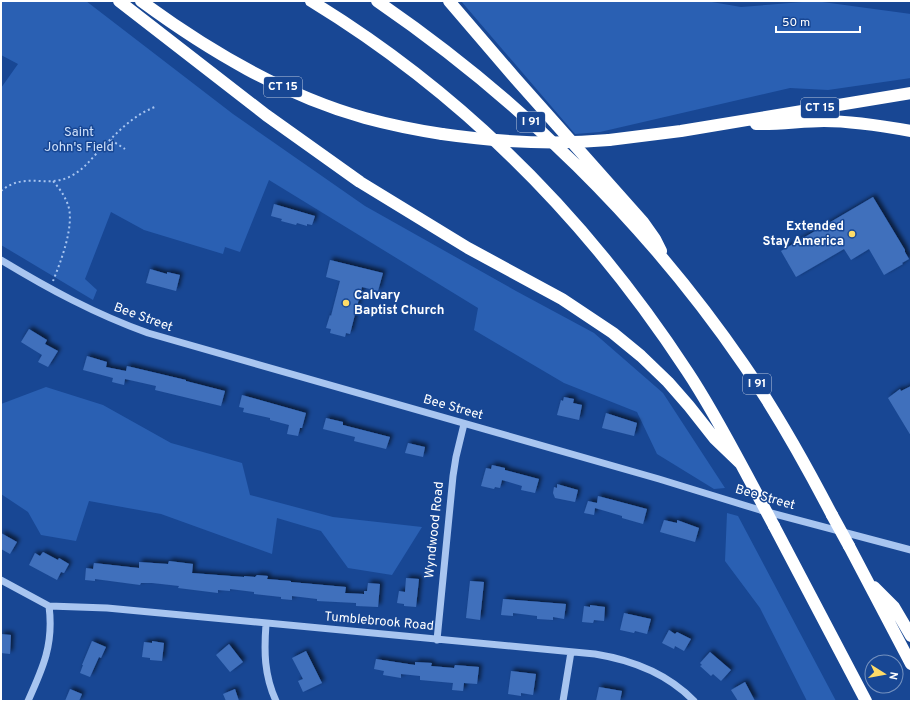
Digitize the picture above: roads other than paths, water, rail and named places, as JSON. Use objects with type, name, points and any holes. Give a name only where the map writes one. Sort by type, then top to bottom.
[{"type":"highway","points":[[119,1],[272,119],[360,182],[468,248],[562,299],[613,333],[641,356],[668,382],[715,439],[741,464]]},
{"type":"highway","name":"CT 15","points":[[141,1],[191,36],[226,58],[265,79],[324,104],[365,118],[391,124],[442,134],[488,140],[530,143],[565,143],[609,140],[729,123],[911,93]]},
{"type":"highway","points":[[311,1],[372,41],[440,92],[505,150],[550,194],[606,259],[664,338],[696,385],[741,464],[866,701]]},
{"type":"highway","name":"I 91","points":[[377,1],[475,74],[530,121],[597,186],[666,263],[709,316],[745,366],[793,442],[911,664]]},
{"type":"highway","points":[[449,1],[643,222],[655,239],[666,263]]},
{"type":"highway","points":[[729,123],[768,124],[806,121],[836,121],[868,124],[911,131]]},
{"type":"highway","points":[[867,581],[894,607],[911,636]]},
{"type":"street","name":"Bee Street","points":[[1,260],[50,289],[98,314],[154,335],[659,479],[760,510],[911,550]]},
{"type":"street","name":"Wyndwood Road","points":[[437,640],[453,476],[456,456],[464,424]]},
{"type":"street","points":[[1,580],[49,606],[51,621],[47,653],[42,669],[28,701]]},
{"type":"street","name":"Tumblebrook Road","points":[[49,606],[107,608],[614,657],[647,668],[677,686],[694,701]]},
{"type":"street","points":[[266,624],[264,651],[266,670],[270,689],[276,701]]},
{"type":"street","points":[[563,701],[571,652]]},
{"type":"place","name":"Extended Stay America","points":[[852,234]]},
{"type":"place","name":"Calvary Baptist Church","points":[[346,303]]},
{"type":"park label","name":"Saint John's Field","points":[[79,140]]}]
